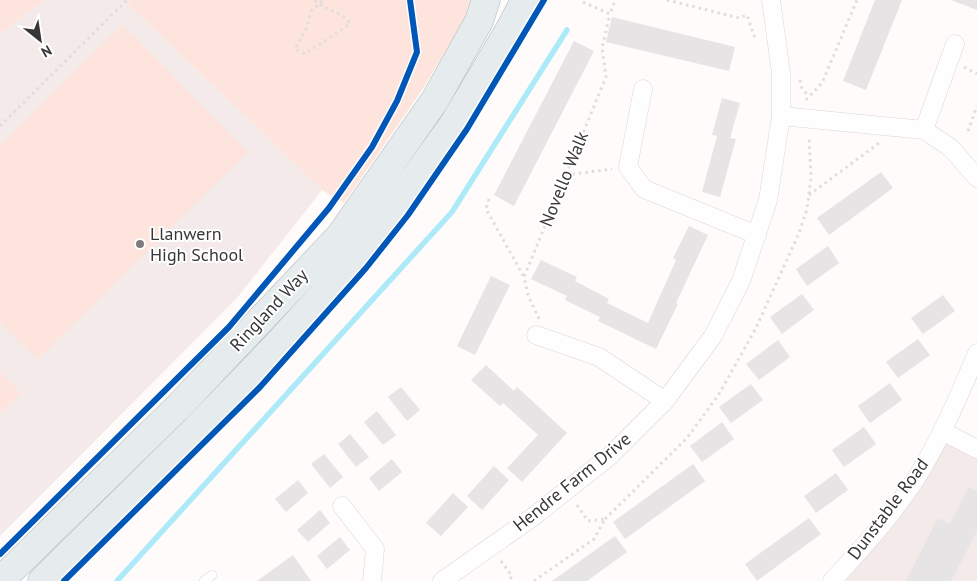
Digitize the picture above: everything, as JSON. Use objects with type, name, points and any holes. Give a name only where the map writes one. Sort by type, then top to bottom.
[{"type":"main road","name":"Ringland Way","points":[[0,581],[179,406],[340,236],[435,100],[479,21],[486,0]]},
{"type":"main road","name":"Ringland Way","points":[[42,581],[195,430],[279,343],[358,256],[453,125],[510,29],[524,0]]},
{"type":"street","name":"Hendre Farm Drive","points":[[442,581],[491,547],[610,456],[665,401],[714,336],[741,281],[757,235],[768,200],[787,117],[771,0]]},
{"type":"street","points":[[924,130],[955,44]]},
{"type":"street","points":[[643,89],[628,167],[644,189],[757,235]]},
{"type":"street","points":[[787,117],[924,130],[951,148],[977,178]]},
{"type":"street","points":[[542,338],[599,358],[665,401]]},
{"type":"street","name":"Dunstable Road","points":[[832,581],[883,521],[922,468],[942,431],[977,353]]},
{"type":"street","points":[[942,431],[977,449]]},
{"type":"street","points":[[342,506],[375,549],[372,581]]},
{"type":"path","points":[[0,126],[128,0]]},
{"type":"path","points":[[314,0],[319,5],[345,16],[350,24],[305,54],[296,49],[307,27],[311,11],[319,5],[324,0]]},
{"type":"path","points":[[667,0],[739,18],[747,16],[754,36],[776,38]]},
{"type":"path","points":[[787,117],[822,83],[857,0]]},
{"type":"path","points":[[583,2],[610,14]]},
{"type":"path","points":[[968,131],[977,106]]},
{"type":"path","points":[[534,581],[594,539],[605,519],[687,438],[719,394],[756,328],[791,251],[807,209],[811,178],[808,136],[818,137]]},
{"type":"path","points":[[809,195],[882,141],[873,140]]},
{"type":"path","points":[[566,176],[628,167]]},
{"type":"path","points":[[489,199],[486,209],[524,277],[542,338]]},
{"type":"path","points":[[567,490],[588,521],[605,519]]},
{"type":"path","points":[[491,547],[512,576],[509,581]]},
{"type":"shaded area","points":[[0,0],[45,0],[0,33]]},
{"type":"shaded area","name":"Llanwern High School","points":[[45,0],[124,0],[322,190],[237,298],[0,536],[0,33]]},
{"type":"shaded area","points":[[124,0],[471,0],[465,19],[422,90],[344,203],[322,190]]},
{"type":"shaded area","points":[[122,25],[248,152],[38,359],[0,322],[0,145]]},
{"type":"shaded area","points":[[0,371],[21,393],[0,414]]},
{"type":"shaded area","points":[[942,431],[977,449],[977,581],[832,581]]},
{"type":"building","points":[[875,0],[902,0],[866,90],[843,81]]},
{"type":"building","points":[[951,0],[977,0],[977,10]]},
{"type":"building","points":[[612,17],[735,47],[729,71],[606,42]]},
{"type":"building","points":[[574,41],[594,51],[514,206],[494,195]]},
{"type":"building","points":[[722,98],[740,103],[730,138],[736,139],[720,197],[702,192],[717,136],[712,135]]},
{"type":"building","points":[[881,172],[893,188],[829,235],[817,218]]},
{"type":"building","points":[[689,226],[708,235],[656,349],[598,321],[600,317],[565,300],[567,296],[531,279],[541,260],[577,277],[575,281],[609,299],[607,303],[648,323],[676,260],[673,258]]},
{"type":"building","points":[[828,246],[839,263],[807,286],[796,269]]},
{"type":"building","points":[[491,276],[510,285],[475,355],[457,346]]},
{"type":"building","points":[[802,294],[814,310],[782,334],[770,317]]},
{"type":"building","points":[[943,295],[955,311],[923,334],[911,318]]},
{"type":"building","points":[[918,339],[930,355],[898,378],[886,362]]},
{"type":"building","points":[[778,340],[790,357],[759,380],[746,364]]},
{"type":"building","points":[[486,365],[514,391],[517,387],[567,433],[522,482],[507,468],[538,435],[503,403],[500,406],[471,380]]},
{"type":"building","points":[[890,383],[902,400],[870,423],[858,406]]},
{"type":"building","points":[[751,384],[763,400],[731,423],[719,407]]},
{"type":"building","points":[[401,387],[420,410],[407,421],[388,397]]},
{"type":"building","points":[[377,411],[396,435],[383,445],[364,422]]},
{"type":"building","points":[[722,422],[734,439],[702,462],[690,446]]},
{"type":"building","points":[[864,427],[876,444],[844,467],[832,450]]},
{"type":"building","points":[[350,434],[369,457],[356,467],[338,444]]},
{"type":"building","points":[[324,454],[343,477],[330,488],[311,464]]},
{"type":"building","points":[[392,459],[402,472],[379,491],[369,478]]},
{"type":"building","points":[[693,464],[705,481],[625,539],[613,522]]},
{"type":"building","points":[[494,466],[509,480],[482,510],[467,496]]},
{"type":"building","points":[[836,473],[848,490],[816,513],[804,496]]},
{"type":"building","points":[[298,480],[308,493],[286,512],[275,499]]},
{"type":"building","points":[[969,487],[977,491],[977,531],[951,581],[906,581],[938,518],[950,524]]},
{"type":"building","points":[[453,493],[468,507],[441,536],[426,523]]},
{"type":"building","points":[[320,510],[330,523],[308,542],[297,530]]},
{"type":"building","points":[[809,518],[821,534],[757,581],[745,564]]},
{"type":"building","points":[[615,536],[627,552],[587,581],[552,581]]},
{"type":"building","points":[[340,537],[350,550],[327,569],[317,556]]},
{"type":"building","points":[[293,555],[311,581],[257,581]]},
{"type":"waterway","points":[[117,581],[452,212],[567,30]]},
{"type":"cycle path","points":[[0,554],[229,327],[329,208],[372,147],[397,101],[417,52],[410,0]]},
{"type":"cycle path","points":[[64,581],[260,387],[366,268],[408,215],[467,129],[544,0]]},
{"type":"place","name":"Llanwern High School","points":[[140,244]]}]
